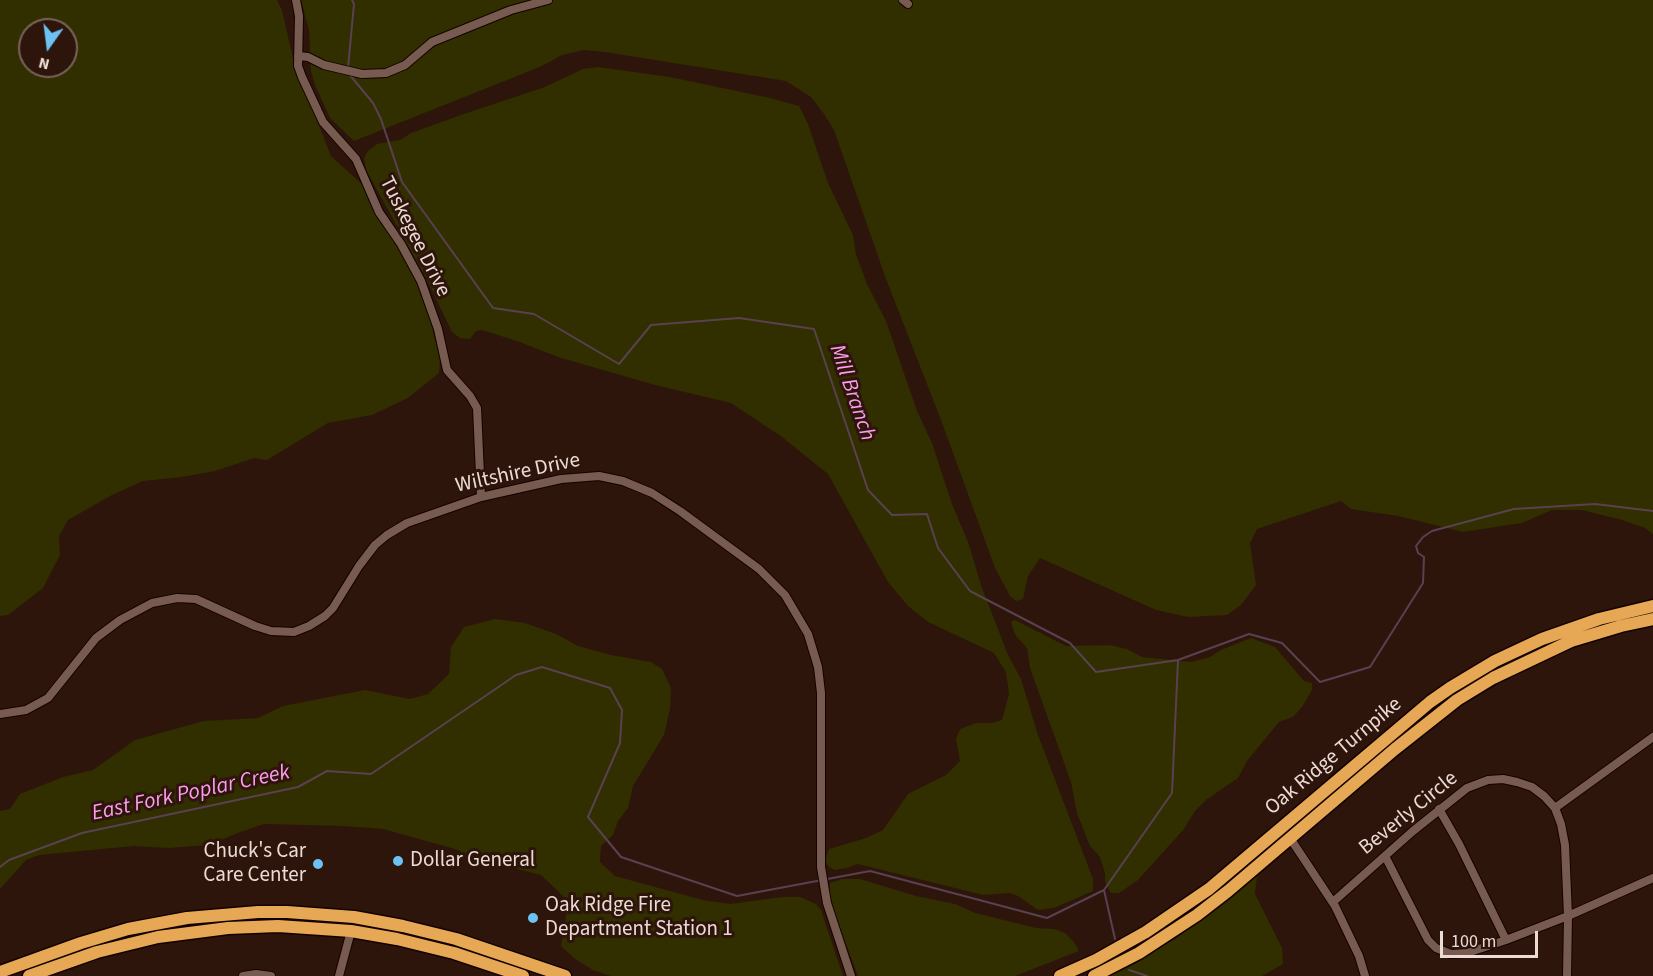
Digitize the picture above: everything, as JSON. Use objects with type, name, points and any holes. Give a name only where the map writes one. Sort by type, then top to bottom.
[{"type":"highway","name":"Oak Ridge Turnpike","points":[[1060,976],[1105,956],[1158,925],[1209,889],[1430,702],[1495,661],[1542,639],[1599,619],[1653,606]]},
{"type":"highway","name":"Oak Ridge Turnpike","points":[[1094,976],[1138,953],[1197,915],[1437,714],[1493,678],[1571,641],[1653,619]]},
{"type":"highway","points":[[1282,827],[1290,838]]},
{"type":"highway","points":[[0,972],[118,932],[187,918],[258,912],[354,917],[403,926],[443,935],[565,976]]},
{"type":"highway","points":[[351,931],[354,917]]},
{"type":"highway","points":[[29,976],[86,956],[158,937],[208,930],[278,926],[351,931],[429,946],[522,976],[526,963]]},
{"type":"street","name":"Tuskegee Drive","points":[[296,0],[299,16],[298,66],[318,112],[328,128],[356,159],[379,212],[401,244],[421,281],[438,328],[447,370],[470,396],[477,408],[481,497]]},
{"type":"street","points":[[298,56],[308,57],[335,68],[373,75],[395,70],[432,42],[511,10],[548,0]]},
{"type":"street","name":"Wiltshire Drive","points":[[0,714],[26,711],[48,698],[105,630],[144,607],[165,599],[196,599],[255,626],[271,631],[294,632],[309,626],[333,608],[375,545],[387,535],[424,515],[481,497],[576,477],[599,477],[623,481],[652,494],[680,511],[740,554],[777,585],[803,623],[818,667],[821,693],[821,871],[833,925],[851,976]]},
{"type":"street","points":[[1567,976],[1568,916],[1565,845],[1555,808],[1653,737]]},
{"type":"street","name":"Beverly Circle","points":[[1333,902],[1439,809],[1473,785],[1488,780],[1503,779],[1532,787],[1555,808]]},
{"type":"street","points":[[1439,809],[1459,844],[1506,940]]},
{"type":"street","points":[[1290,838],[1333,902],[1365,976]]},
{"type":"street","points":[[1385,856],[1428,940],[1444,953],[1458,955],[1506,940],[1568,916],[1653,878]]},
{"type":"street","points":[[339,976],[351,931]]},
{"type":"street","points":[[243,976],[256,974],[271,976]]},
{"type":"shaded area","points":[[0,0],[277,0],[282,10],[294,63],[331,156],[366,188],[417,281],[432,319],[433,333],[440,357],[439,373],[408,398],[372,415],[328,423],[267,460],[254,458],[215,471],[143,481],[112,495],[68,520],[59,536],[60,555],[43,588],[8,615],[0,616]]},
{"type":"shaded area","points":[[301,0],[1653,0],[1653,534],[1645,528],[1622,520],[1582,510],[1552,510],[1522,523],[1463,532],[1398,516],[1351,509],[1341,501],[1257,529],[1250,543],[1256,585],[1241,605],[1227,615],[1188,617],[1156,610],[1040,558],[1028,576],[1023,599],[1016,601],[1010,596],[995,568],[886,279],[834,130],[811,97],[786,81],[584,50],[562,55],[542,66],[354,141],[330,118],[315,85],[311,71],[309,30]]},
{"type":"shaded area","points":[[598,67],[670,77],[799,106],[808,124],[828,183],[853,235],[856,254],[867,284],[886,321],[917,411],[932,443],[952,504],[968,542],[982,588],[1008,655],[1021,679],[1038,735],[1093,879],[1093,891],[1054,908],[1038,910],[1010,893],[983,895],[858,864],[835,870],[829,867],[825,860],[829,849],[866,838],[883,830],[908,794],[946,775],[960,761],[956,739],[960,729],[976,723],[992,723],[1002,720],[1009,694],[1006,672],[994,653],[928,622],[908,606],[888,582],[828,474],[782,437],[731,403],[655,385],[558,357],[482,330],[476,331],[470,339],[460,338],[452,332],[427,280],[366,170],[364,158],[368,151],[377,144],[400,140],[411,133],[545,87],[583,69]]},
{"type":"shaded area","points":[[495,619],[525,623],[556,634],[578,646],[651,662],[662,669],[671,688],[670,709],[664,735],[633,786],[628,808],[618,821],[613,835],[601,846],[600,862],[615,876],[703,900],[730,904],[800,897],[816,904],[821,910],[843,976],[611,976],[593,970],[575,959],[561,946],[567,911],[563,896],[541,875],[477,859],[455,849],[383,829],[264,824],[210,845],[167,848],[134,846],[39,855],[26,860],[0,889],[0,811],[10,809],[20,794],[63,777],[93,770],[135,740],[204,721],[258,718],[283,706],[365,690],[410,699],[428,694],[449,674],[451,647],[464,627]]},
{"type":"shaded area","points":[[1015,620],[1066,646],[1109,645],[1127,649],[1142,657],[1191,662],[1210,657],[1251,638],[1275,647],[1304,681],[1312,683],[1312,690],[1293,717],[1279,722],[1247,761],[1238,778],[1206,800],[1195,811],[1184,829],[1138,880],[1119,893],[1114,893],[1110,892],[1100,857],[1090,846],[1077,813],[1071,782],[1030,668],[1027,648],[1013,629],[1011,622]]},
{"type":"shaded area","points":[[1257,876],[1255,894],[1282,948],[1283,964],[1262,976],[1110,976],[1175,939]]},
{"type":"shaded area","points":[[842,879],[860,879],[916,896],[955,904],[975,913],[1036,928],[1054,929],[1065,933],[1079,951],[1015,976],[858,976],[834,912],[830,894],[830,883]]},
{"type":"waterway","name":"Mill Branch","points":[[348,68],[354,4],[352,0]]},
{"type":"waterway","name":"Mill Branch","points":[[349,74],[373,103],[381,119],[402,182],[493,308],[534,314],[619,364],[651,325],[739,318],[814,329],[868,490],[892,515],[927,514],[938,548],[970,591],[1070,643],[1096,672],[1178,660],[1249,634],[1282,643],[1320,682],[1370,667],[1423,583],[1424,557],[1418,553],[1416,546],[1432,531],[1514,509],[1595,504],[1653,511]]},
{"type":"waterway","name":"East Fork Poplar Creek","points":[[0,867],[9,860],[82,833],[298,787],[327,771],[371,774],[516,675],[542,667],[610,688],[622,710],[620,743],[588,817],[621,857],[737,896],[870,871],[1047,918],[1104,890],[1172,793],[1178,660]]},
{"type":"waterway","points":[[1104,890],[1115,939]]},
{"type":"waterway","points":[[1129,970],[1147,976]]},
{"type":"place","name":"Dollar General","points":[[398,861]]},
{"type":"place","name":"Chuck's Car Care Center","points":[[318,864]]},
{"type":"place","name":"Oak Ridge Fire Department Station 1","points":[[533,918]]}]
